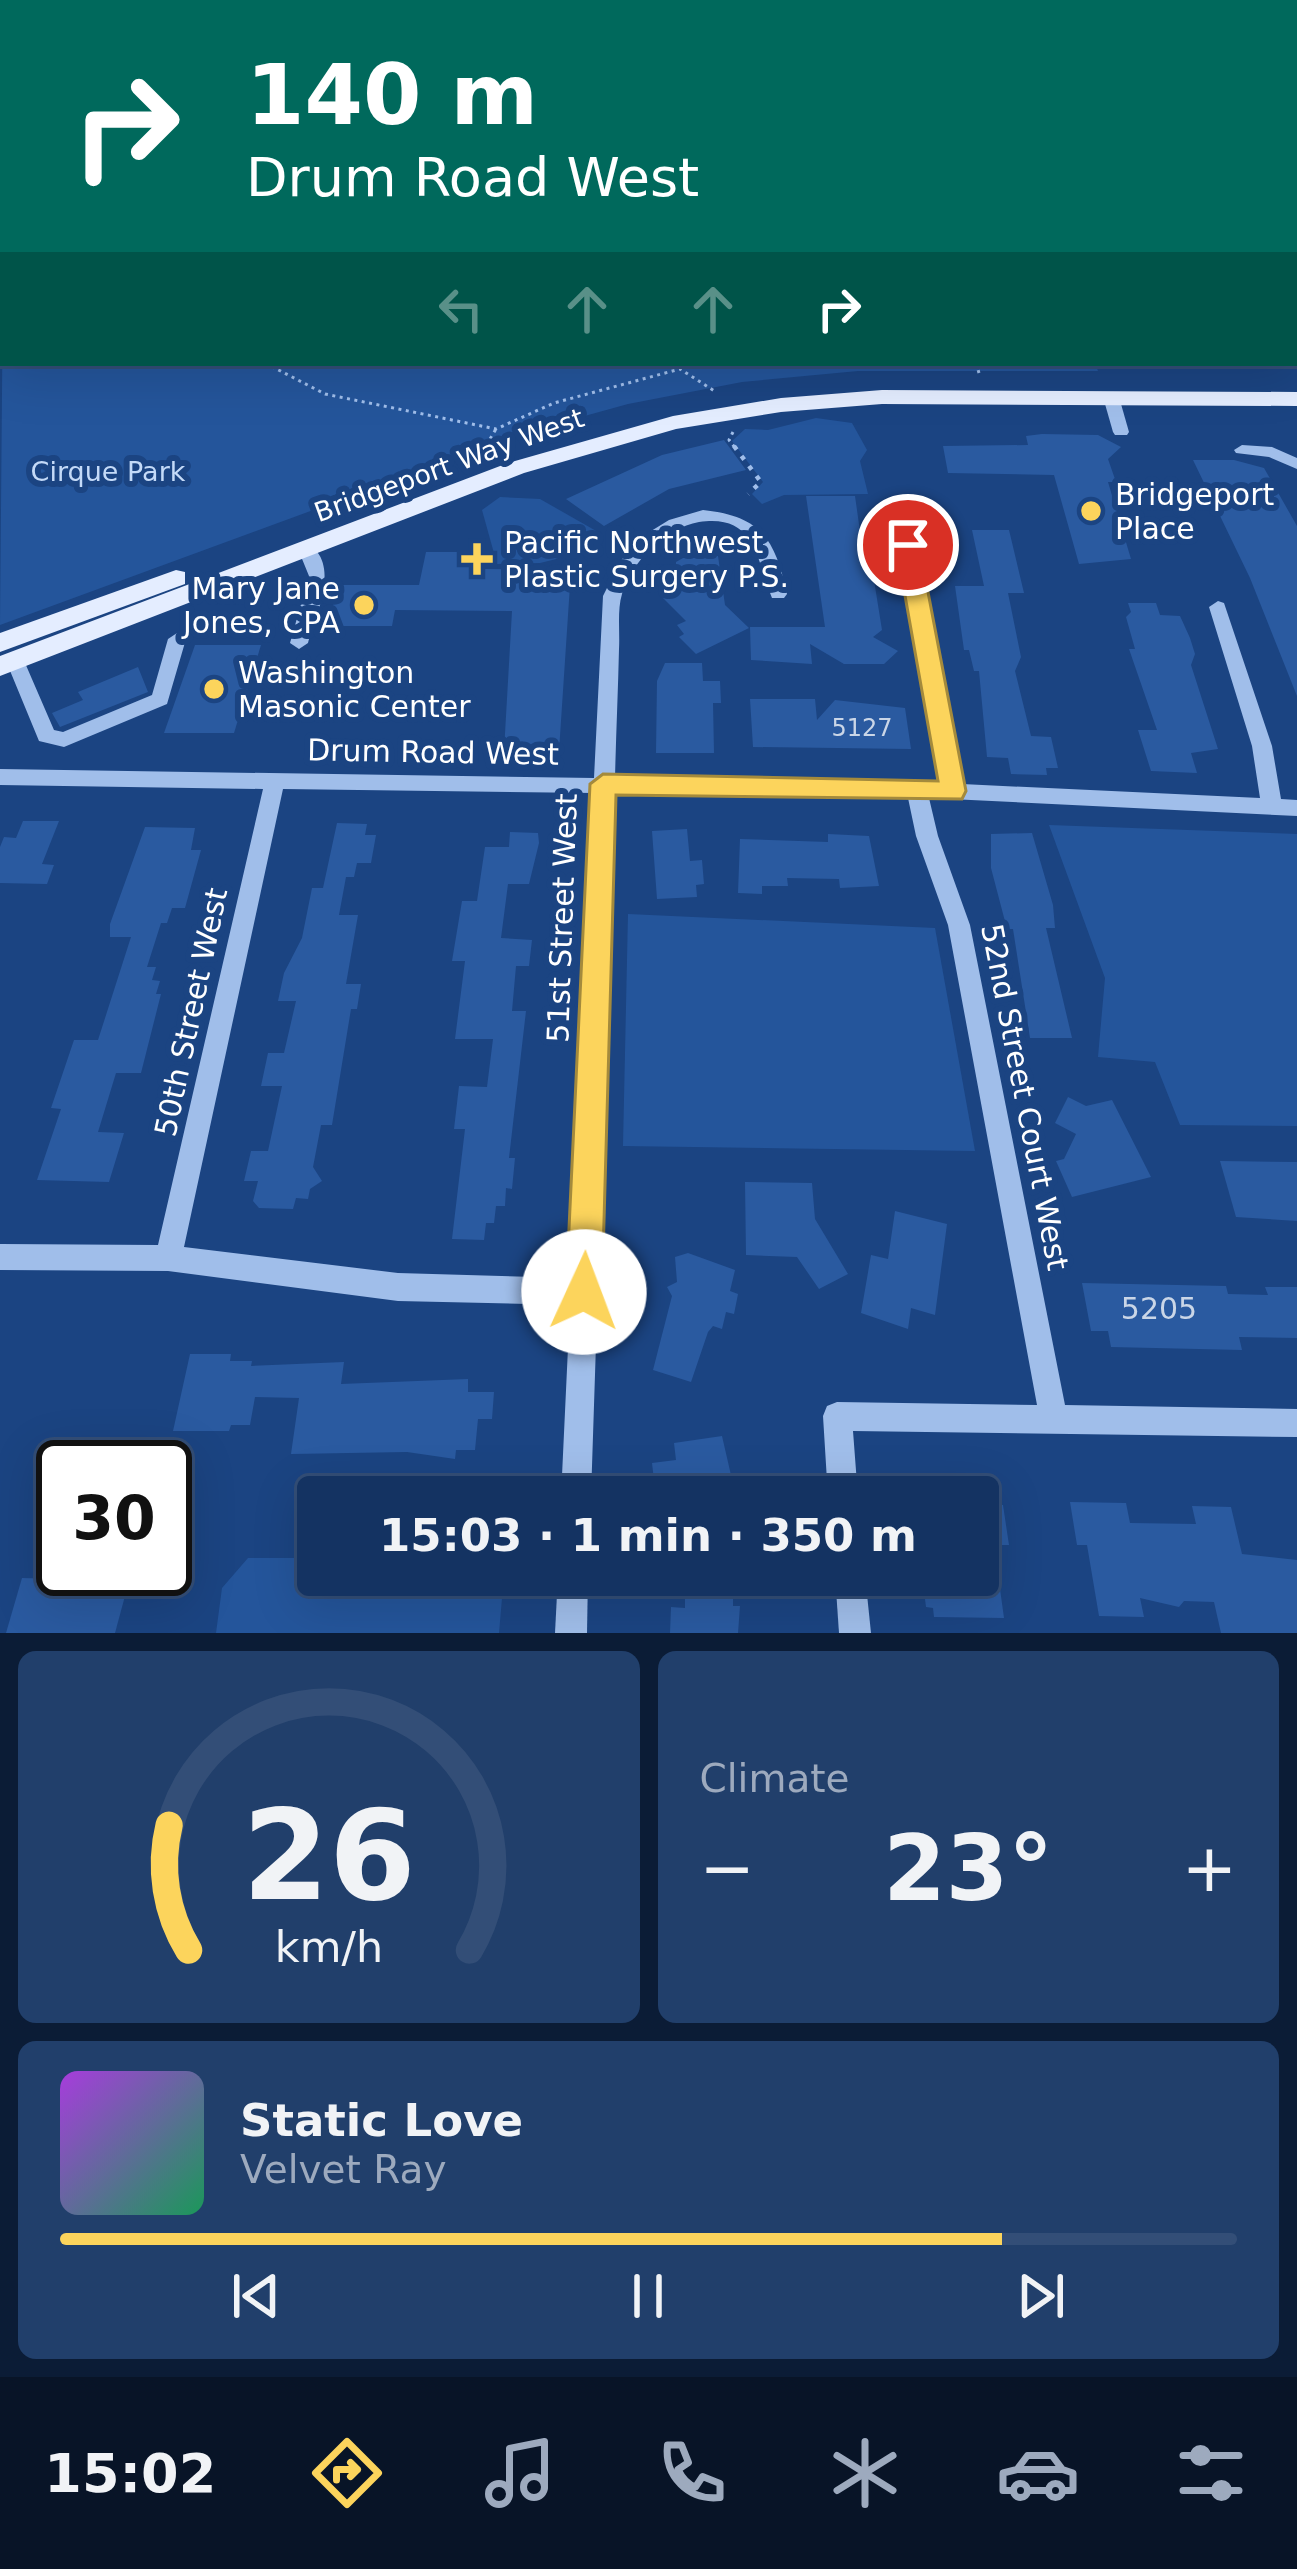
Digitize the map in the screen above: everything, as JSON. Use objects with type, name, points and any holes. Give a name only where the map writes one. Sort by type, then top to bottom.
[{"type":"main road","name":"Bridgeport Way West","points":[[5,657],[531,445],[694,404],[903,382],[1297,383]]},
{"type":"main road","name":"Bridgeport Way West","points":[[5,657],[307,549],[515,468],[673,423],[865,398],[1297,398]]},
{"type":"street","points":[[1112,397],[1121,432]]},
{"type":"street","points":[[1242,450],[1272,452],[1297,464]]},
{"type":"street","name":"51st Street West","points":[[577,1476],[612,596],[632,551],[670,525],[715,512],[736,520],[766,549],[778,594]]},
{"type":"street","points":[[908,545],[953,791]]},
{"type":"street","points":[[299,643],[318,576],[307,549]]},
{"type":"street","points":[[1218,607],[1262,746],[1272,807]]},
{"type":"street","points":[[5,657],[31,698],[46,736],[56,741],[160,699],[177,639]]},
{"type":"street","name":"Drum Road West","points":[[0,777],[917,790],[1297,808]]},
{"type":"street","name":"50th Street West","points":[[168,1258],[275,779]]},
{"type":"street","name":"52nd Street Court West","points":[[917,790],[927,836],[959,925],[1054,1420]]},
{"type":"street","points":[[0,1257],[168,1258],[398,1287],[584,1292]]},
{"type":"street","points":[[841,1476],[837,1416],[1297,1423]]},
{"type":"street","points":[[572,1633],[573,1596]]},
{"type":"street","points":[[852,1596],[855,1633]]},
{"type":"path","points":[[271,366],[325,394],[496,429]]},
{"type":"path","points":[[494,445],[490,439],[496,429],[518,412],[547,409],[682,366],[716,392]]},
{"type":"path","points":[[977,366],[979,373]]},
{"type":"path","points":[[733,422],[729,440],[761,482],[748,494]]},
{"type":"green space","name":"Cirque Park","points":[[2,366],[1096,366],[1098,371],[858,371],[742,382],[628,404],[523,433],[0,625]]},
{"type":"green space","points":[[816,418],[852,423],[867,450],[860,461],[868,494],[784,495],[762,504],[752,494],[763,482],[732,441],[745,429],[768,430]]},
{"type":"green space","points":[[500,497],[540,499],[598,532],[589,551],[540,563],[497,564],[482,510]]},
{"type":"green space","points":[[1049,825],[1297,834],[1297,1126],[1180,1125],[1155,1062],[1098,1057],[1105,978]]},
{"type":"green space","points":[[628,914],[935,928],[975,1151],[623,1146]]},
{"type":"green space","points":[[248,1558],[297,1558],[297,1596],[502,1596],[499,1633],[216,1633],[222,1588]]},
{"type":"building","name":"Bridgeport Place","points":[[1098,435],[1121,447],[1108,459],[1116,482],[1108,482],[1131,559],[1079,564],[1054,475],[948,473],[943,446],[1028,445],[1026,436]]},
{"type":"building","points":[[724,440],[746,470],[669,489],[604,526],[566,499],[662,455]]},
{"type":"building","points":[[1193,460],[1234,460],[1264,468],[1297,526],[1297,696],[1250,578]]},
{"type":"building","points":[[806,496],[855,496],[866,574],[873,574],[882,630],[873,637],[898,651],[884,664],[844,664],[810,644],[812,664],[751,660],[750,627],[825,627]]},
{"type":"building","points":[[972,530],[1009,530],[1024,593],[1008,593],[1021,657],[1015,671],[1031,736],[1051,737],[1058,768],[1046,768],[1047,775],[1011,774],[1008,758],[987,757],[979,671],[974,671],[969,650],[964,650],[955,586],[984,586]]},
{"type":"building","points":[[426,552],[487,552],[484,569],[571,570],[559,751],[504,751],[512,611],[395,610],[392,626],[327,626],[338,585],[419,585]]},
{"type":"building","points":[[718,556],[725,605],[749,628],[696,654],[679,637],[684,634],[677,625],[686,621],[662,597],[662,573],[676,573],[676,562],[683,558]]},
{"type":"building","points":[[1128,603],[1156,603],[1160,615],[1180,616],[1190,638],[1195,654],[1191,665],[1218,749],[1191,753],[1197,773],[1151,771],[1138,730],[1157,730],[1129,649],[1135,649],[1126,617],[1131,612]]},
{"type":"building","name":"Washington Masonic Center","points":[[195,645],[261,645],[234,733],[164,733]]},
{"type":"building","points":[[665,663],[702,663],[703,681],[720,681],[721,703],[713,703],[714,753],[656,753],[657,681]]},
{"type":"building","points":[[138,667],[148,692],[60,727],[52,713],[83,700],[78,692]]},
{"type":"building","points":[[750,699],[815,699],[817,720],[835,700],[905,708],[911,749],[753,747]]},
{"type":"building","points":[[23,821],[59,821],[42,864],[54,865],[47,884],[0,883],[0,847],[4,837],[16,838]]},
{"type":"building","points":[[337,823],[367,824],[365,835],[376,835],[371,863],[357,863],[354,877],[346,877],[339,915],[358,915],[346,984],[361,984],[357,1009],[351,1009],[332,1125],[321,1125],[313,1167],[322,1181],[310,1189],[308,1199],[296,1198],[293,1209],[259,1208],[253,1201],[258,1181],[244,1181],[251,1151],[268,1151],[282,1086],[261,1086],[268,1053],[284,1053],[296,1001],[278,1001],[284,973],[302,938],[312,888],[323,888]]},
{"type":"building","points":[[145,827],[195,828],[191,850],[201,850],[185,908],[172,908],[167,923],[161,923],[147,967],[156,967],[152,980],[160,981],[156,994],[161,994],[141,1073],[116,1073],[98,1132],[124,1133],[109,1182],[37,1180],[61,1109],[51,1108],[74,1040],[98,1040],[131,937],[110,937],[110,924]]},
{"type":"building","points":[[687,829],[690,861],[702,860],[704,884],[696,885],[697,897],[657,899],[652,831]]},
{"type":"building","points":[[510,832],[538,833],[539,843],[529,884],[508,884],[501,938],[532,940],[529,966],[516,966],[512,1011],[526,1011],[509,1158],[515,1158],[512,1189],[506,1188],[505,1206],[496,1206],[494,1223],[486,1223],[484,1240],[452,1239],[465,1129],[454,1129],[459,1086],[487,1087],[493,1039],[455,1039],[465,961],[452,961],[462,901],[477,901],[485,847],[509,847]]},
{"type":"building","points":[[1032,833],[1053,905],[1055,928],[1046,928],[1072,1038],[1030,1038],[1013,929],[1007,929],[991,868],[991,834]]},
{"type":"building","points":[[828,834],[869,836],[879,886],[840,888],[839,879],[787,878],[788,886],[762,886],[762,894],[738,893],[740,839],[828,842]]},
{"type":"building","points":[[1068,1097],[1086,1106],[1112,1100],[1151,1177],[1072,1197],[1056,1161],[1064,1159],[1076,1134],[1055,1123]]},
{"type":"building","points":[[1220,1161],[1297,1162],[1297,1221],[1236,1217]]},
{"type":"building","points":[[745,1182],[812,1183],[815,1219],[848,1274],[819,1289],[797,1257],[746,1255]]},
{"type":"building","points":[[895,1211],[947,1224],[935,1315],[911,1308],[908,1329],[861,1313],[871,1255],[888,1259]]},
{"type":"building","points":[[688,1253],[735,1270],[730,1291],[738,1294],[734,1314],[726,1312],[722,1329],[713,1326],[708,1332],[691,1382],[653,1370],[672,1296],[667,1287],[677,1282],[675,1257]]},
{"type":"building","points":[[1082,1283],[1226,1286],[1228,1294],[1268,1295],[1265,1287],[1297,1287],[1297,1338],[1239,1337],[1242,1350],[1111,1347],[1108,1331],[1091,1331]]},
{"type":"building","points":[[190,1354],[231,1354],[230,1361],[252,1361],[251,1366],[344,1362],[341,1384],[468,1379],[468,1392],[494,1392],[492,1419],[478,1419],[475,1450],[456,1450],[455,1459],[407,1452],[291,1454],[299,1398],[255,1397],[250,1425],[231,1425],[229,1431],[173,1431]]},
{"type":"building","points":[[722,1436],[731,1476],[654,1476],[652,1463],[676,1460],[674,1443]]},
{"type":"building","points":[[1070,1502],[1126,1503],[1130,1523],[1196,1524],[1192,1506],[1231,1507],[1242,1554],[1297,1560],[1297,1633],[1221,1633],[1214,1602],[1184,1601],[1179,1607],[1140,1598],[1144,1617],[1099,1616],[1087,1545],[1077,1545]]},
{"type":"building","points":[[999,1505],[1003,1505],[1009,1545],[999,1545]]},
{"type":"building","points":[[22,1578],[36,1578],[36,1596],[125,1596],[115,1633],[6,1633]]},
{"type":"building","points":[[999,1582],[1004,1618],[934,1617],[933,1608],[926,1607],[925,1596],[999,1596]]},
{"type":"building","points":[[685,1596],[733,1596],[733,1606],[740,1606],[738,1633],[670,1633],[671,1607],[685,1608]]},
{"type":"place","name":"Bridgeport Place","points":[[1091,511]]},
{"type":"place","name":"Pacific Northwest Plastic Surgery P.S.","points":[[477,559]]},
{"type":"place","name":"Mary Jane Jones, CPA","points":[[364,605]]},
{"type":"place","name":"Washington Masonic Center","points":[[214,689]]},
{"type":"route","points":[[584,1292],[603,784],[953,791],[908,545]]}]
